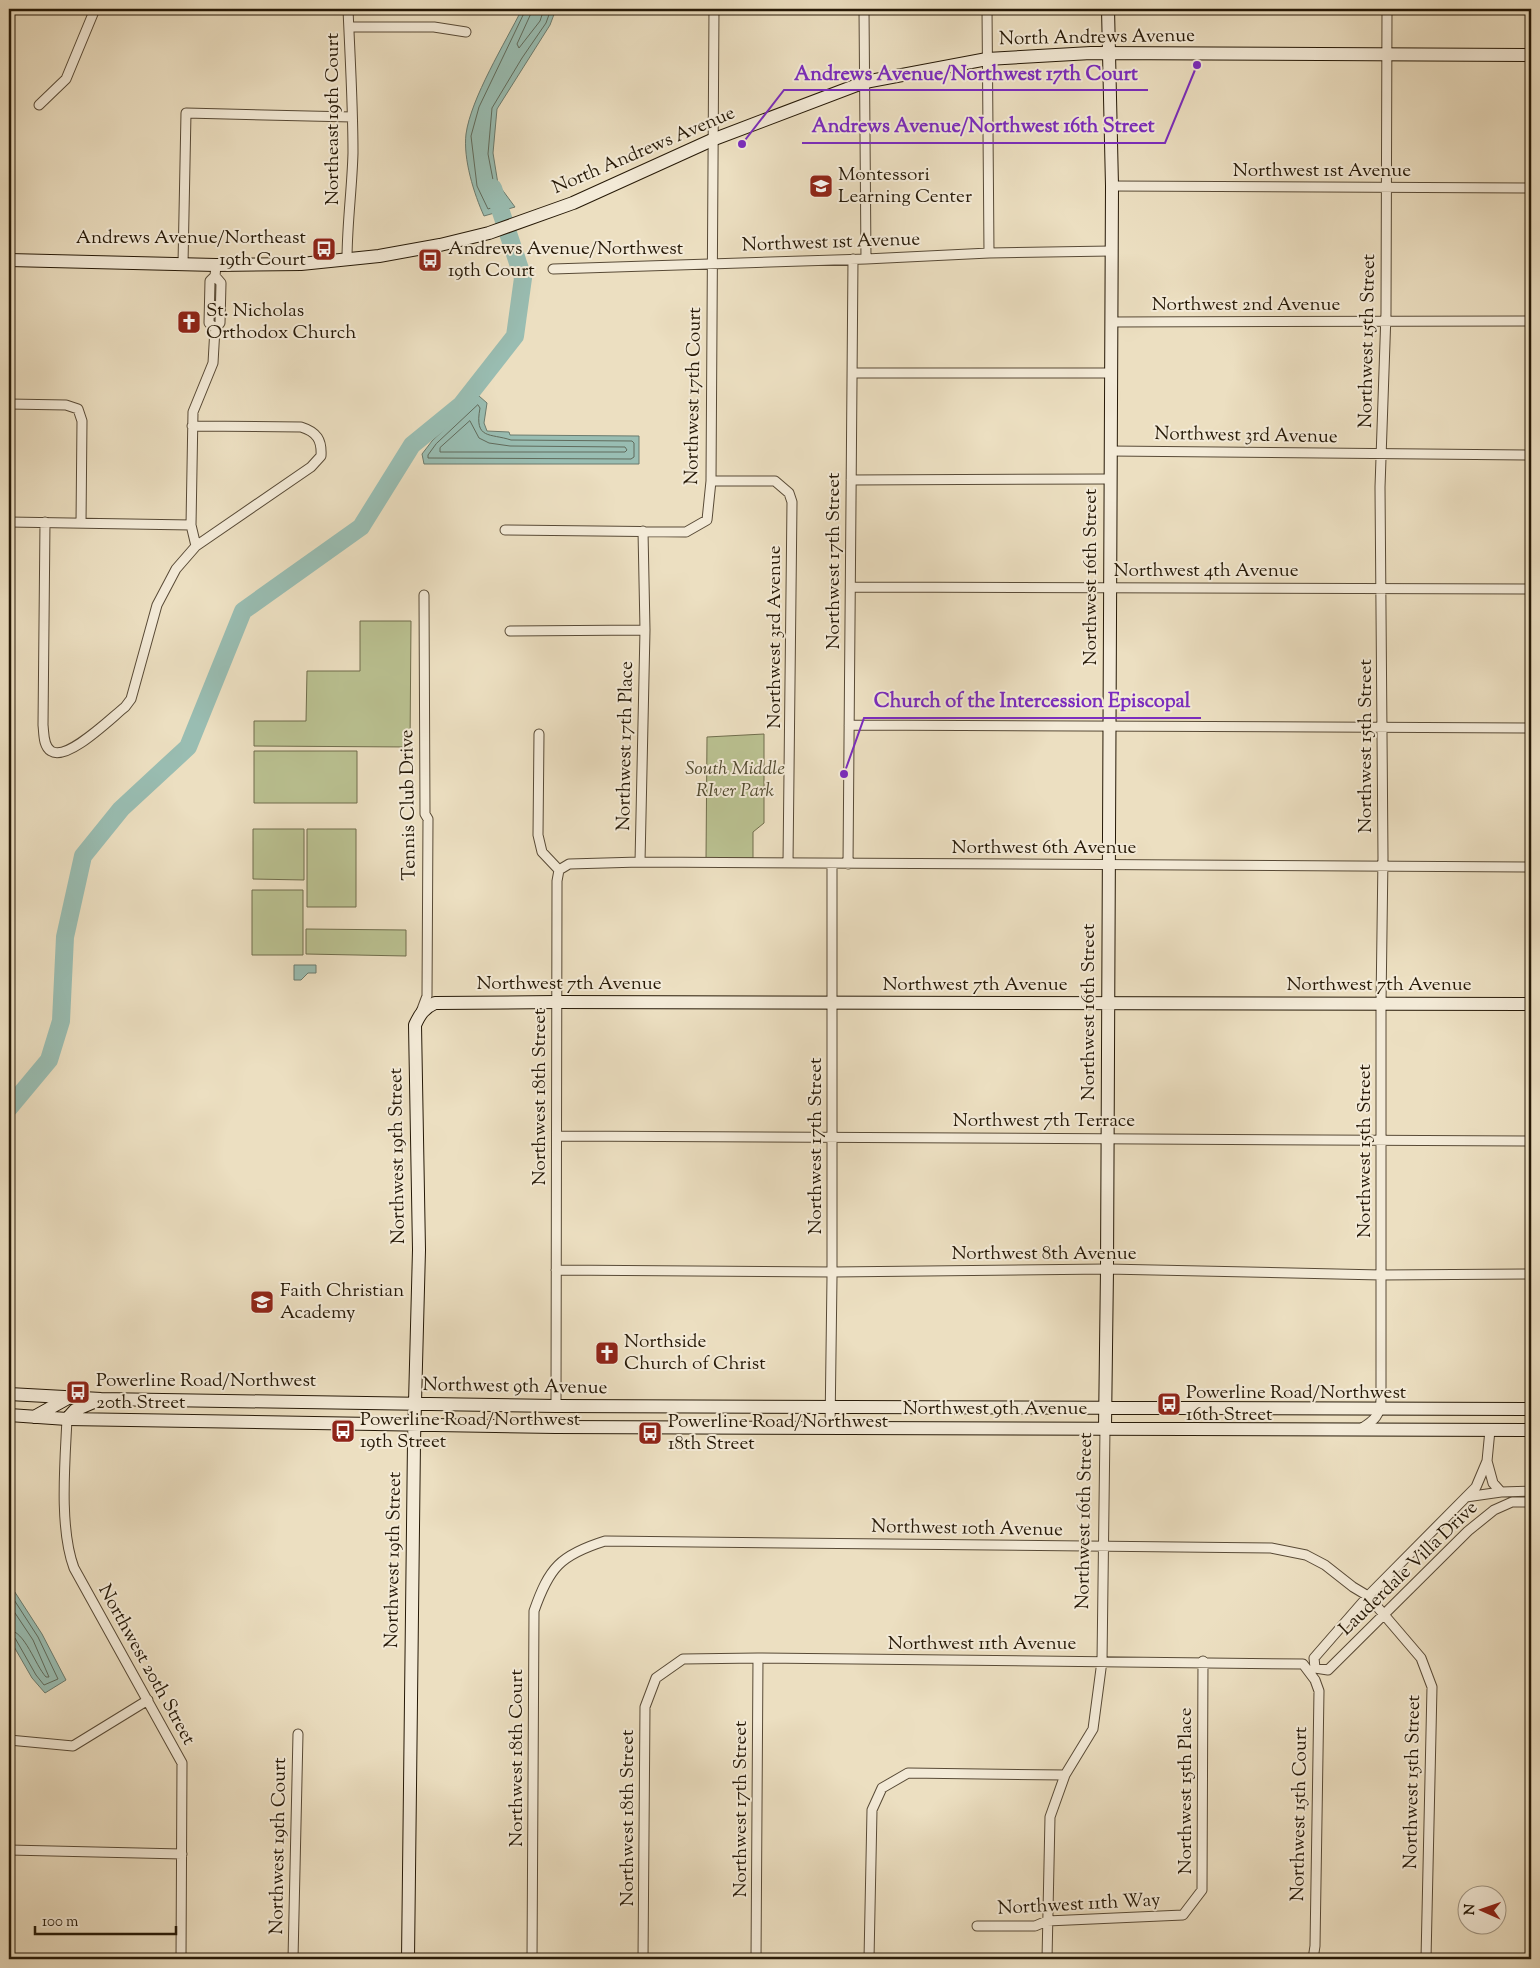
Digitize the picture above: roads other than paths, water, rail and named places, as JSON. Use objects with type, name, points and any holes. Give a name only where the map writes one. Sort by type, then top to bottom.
[{"type":"main road","name":"Northwest 16th Street","points":[[1104,1428],[1109,1004],[1109,588],[1112,186],[1108,9]]},
{"type":"main road","name":"North Andrews Avenue","points":[[9,260],[183,264],[216,270],[347,260],[431,247],[488,233],[522,222],[574,202],[712,140],[865,82],[987,60],[1040,55],[1108,53],[1531,55]]},
{"type":"main road","name":"Northwest 7th Avenue","points":[[420,1012],[435,1003],[556,1002],[1531,1004]]},
{"type":"main road","name":"Northwest 19th Street","points":[[408,1959],[414,1424],[419,1250],[415,1024],[420,1012]]},
{"type":"main road","name":"Northwest 9th Avenue","points":[[9,1394],[101,1399],[556,1406],[1531,1409]]},
{"type":"main road","points":[[34,1417],[68,1398]]},
{"type":"main road","points":[[67,1419],[76,1410],[101,1399]]},
{"type":"main road","name":"Northwest 9th Avenue","points":[[9,1414],[67,1419],[414,1424],[830,1428],[1362,1428],[1531,1430]]},
{"type":"street","points":[[38,105],[66,79],[95,9]]},
{"type":"street","name":"Northeast 19th Court","points":[[347,260],[347,227],[353,152],[348,9]]},
{"type":"street","name":"Northwest 17th Court","points":[[643,531],[686,532],[707,520],[711,481],[714,9]]},
{"type":"street","points":[[864,9],[866,259]]},
{"type":"street","points":[[987,9],[989,252]]},
{"type":"street","name":"Northwest 15th Street","points":[[1381,1409],[1383,866],[1381,588],[1387,9]]},
{"type":"street","points":[[349,27],[434,28],[466,32]]},
{"type":"street","points":[[183,264],[186,113],[352,117]]},
{"type":"street","name":"Northwest 1st Avenue","points":[[1112,186],[1531,188]]},
{"type":"street","name":"Northwest 1st Avenue","points":[[553,269],[866,259],[989,252],[1111,251]]},
{"type":"street","name":"Northwest 17th Street","points":[[848,864],[853,259]]},
{"type":"street","points":[[196,546],[191,525],[193,412],[213,363],[215,328],[210,323],[210,281],[216,270]]},
{"type":"street","name":"Northwest 2nd Avenue","points":[[1111,322],[1531,321]]},
{"type":"street","points":[[852,373],[1110,373]]},
{"type":"street","points":[[9,404],[66,405],[78,408],[82,421],[81,523]]},
{"type":"street","points":[[45,522],[43,725],[45,743],[50,750],[60,754],[71,750],[124,707],[131,699],[158,605],[176,569],[196,546],[311,467],[321,456],[320,439],[312,430],[301,427],[192,426]]},
{"type":"street","name":"Northwest 3rd Avenue","points":[[1110,451],[1531,455]]},
{"type":"street","points":[[851,480],[1110,479]]},
{"type":"street","name":"Northwest 3rd Avenue","points":[[711,481],[775,481],[789,493],[792,502],[788,863]]},
{"type":"street","points":[[9,522],[191,525]]},
{"type":"street","points":[[505,530],[643,531]]},
{"type":"street","name":"Northwest 17th Place","points":[[640,862],[645,630],[643,531]]},
{"type":"street","name":"Northwest 4th Avenue","points":[[850,586],[1531,589]]},
{"type":"street","name":"Tennis Club Drive","points":[[420,1012],[427,996],[428,819],[425,814],[423,739],[424,595]]},
{"type":"street","points":[[510,631],[645,630]]},
{"type":"street","points":[[849,725],[1531,728]]},
{"type":"street","points":[[538,734],[538,835],[542,852],[559,870]]},
{"type":"street","name":"Northwest 6th Avenue","points":[[559,870],[569,864],[640,862],[1531,867]]},
{"type":"street","name":"Northwest 17th Street","points":[[830,1428],[833,1138],[832,864]]},
{"type":"street","name":"Northwest 18th Street","points":[[556,1406],[556,1002],[557,881],[559,870]]},
{"type":"street","name":"Northwest 7th Terrace","points":[[557,1136],[1108,1137],[1531,1141]]},
{"type":"street","name":"Northwest 8th Avenue","points":[[556,1270],[832,1272],[1107,1269],[1381,1275],[1531,1274]]},
{"type":"street","points":[[1362,1428],[1373,1422],[1381,1409]]},
{"type":"street","name":"Northwest 20th Street","points":[[67,1419],[65,1508],[67,1552],[74,1568],[182,1763],[181,1959]]},
{"type":"street","name":"Northwest 16th Street","points":[[1047,1959],[1050,1817],[1065,1775],[1093,1728],[1102,1661],[1104,1428]]},
{"type":"street","name":"Lauderdale Villa Drive","points":[[1490,1430],[1487,1461],[1476,1486],[1368,1596],[1314,1658],[1312,1670],[1328,1670],[1383,1613],[1468,1531],[1494,1510],[1512,1502],[1531,1502]]},
{"type":"street","name":"Lauderdale Villa Drive","points":[[1487,1461],[1493,1483],[1501,1492]]},
{"type":"street","name":"Lauderdale Villa Drive","points":[[1466,1497],[1501,1492],[1531,1491]]},
{"type":"street","name":"Northwest 10th Avenue","points":[[558,1564],[579,1549],[605,1541],[1271,1548],[1306,1555],[1325,1565],[1353,1588],[1368,1596]]},
{"type":"street","name":"Northwest 18th Court","points":[[532,1959],[534,1611],[544,1583],[558,1564]]},
{"type":"street","name":"Northwest 15th Street","points":[[1368,1596],[1421,1658],[1432,1687],[1426,1959]]},
{"type":"street","name":"Northwest 17th Street","points":[[756,1959],[758,1658]]},
{"type":"street","name":"Northwest 11th Avenue","points":[[656,1678],[683,1659],[758,1658],[1203,1661],[1302,1664],[1312,1670]]},
{"type":"street","name":"Northwest 15th Place","points":[[1183,1915],[1202,1890],[1203,1661]]},
{"type":"street","name":"Northwest 15th Court","points":[[1312,1670],[1319,1691],[1315,1946],[1313,1959]]},
{"type":"street","name":"Northwest 18th Street","points":[[644,1959],[645,1707],[656,1678]]},
{"type":"street","points":[[9,1740],[73,1746],[148,1700]]},
{"type":"street","name":"Northwest 19th Court","points":[[293,1959],[298,1734]]},
{"type":"street","points":[[869,1959],[872,1810],[882,1788],[908,1773],[1065,1775]]},
{"type":"street","points":[[9,1850],[182,1854]]},
{"type":"street","name":"Northwest 11th Way","points":[[977,1926],[1035,1926],[1047,1921],[1183,1915]]},
{"type":"water","points":[[522,9],[556,9],[550,25],[497,109],[493,153],[498,184],[515,207],[484,216],[470,176],[466,154],[466,134],[474,104],[481,88]]},
{"type":"water","points":[[479,396],[487,403],[484,423],[487,431],[509,432],[510,435],[639,436],[639,464],[424,464],[422,454],[432,441]]},
{"type":"water","points":[[294,965],[316,965],[316,973],[308,973],[301,980],[294,980]]},
{"type":"water","points":[[9,1583],[42,1634],[66,1680],[45,1693],[32,1678],[9,1638]]},
{"type":"waterway","points":[[9,1108],[49,1060],[61,1021],[65,937],[83,856],[121,809],[188,747],[243,611],[361,527],[412,445],[461,405],[515,336],[523,278],[493,188]]},
{"type":"place","name":"Andrews Avenue/Northwest 16th Street","points":[[1197,65]]},
{"type":"place","name":"Andrews Avenue/Northwest 17th Court","points":[[742,144]]},
{"type":"place","name":"Montessori Learning Center","points":[[821,186]]},
{"type":"place","name":"Andrews Avenue/Northeast 19th Court","points":[[324,249]]},
{"type":"place","name":"Andrews Avenue/Northwest 19th Court","points":[[430,260]]},
{"type":"place","name":"St. Nicholas Orthodox Church","points":[[189,322]]},
{"type":"place","name":"Church of the Intercession Episcopal","points":[[844,774]]},
{"type":"place","name":"Faith Christian Academy","points":[[262,1302]]},
{"type":"place","name":"Northside Church of Christ","points":[[607,1353]]},
{"type":"place","name":"Powerline Road/Northwest 20th Street","points":[[78,1392]]},
{"type":"place","name":"Powerline Road/Northwest 16th Street","points":[[1169,1404]]},
{"type":"place","name":"Powerline Road/Northwest 19th Street","points":[[343,1431]]},
{"type":"place","name":"Powerline Road/Northwest 18th Street","points":[[650,1433]]},
{"type":"park label","name":"South Middle RIver Park","points":[[735,780]]}]
